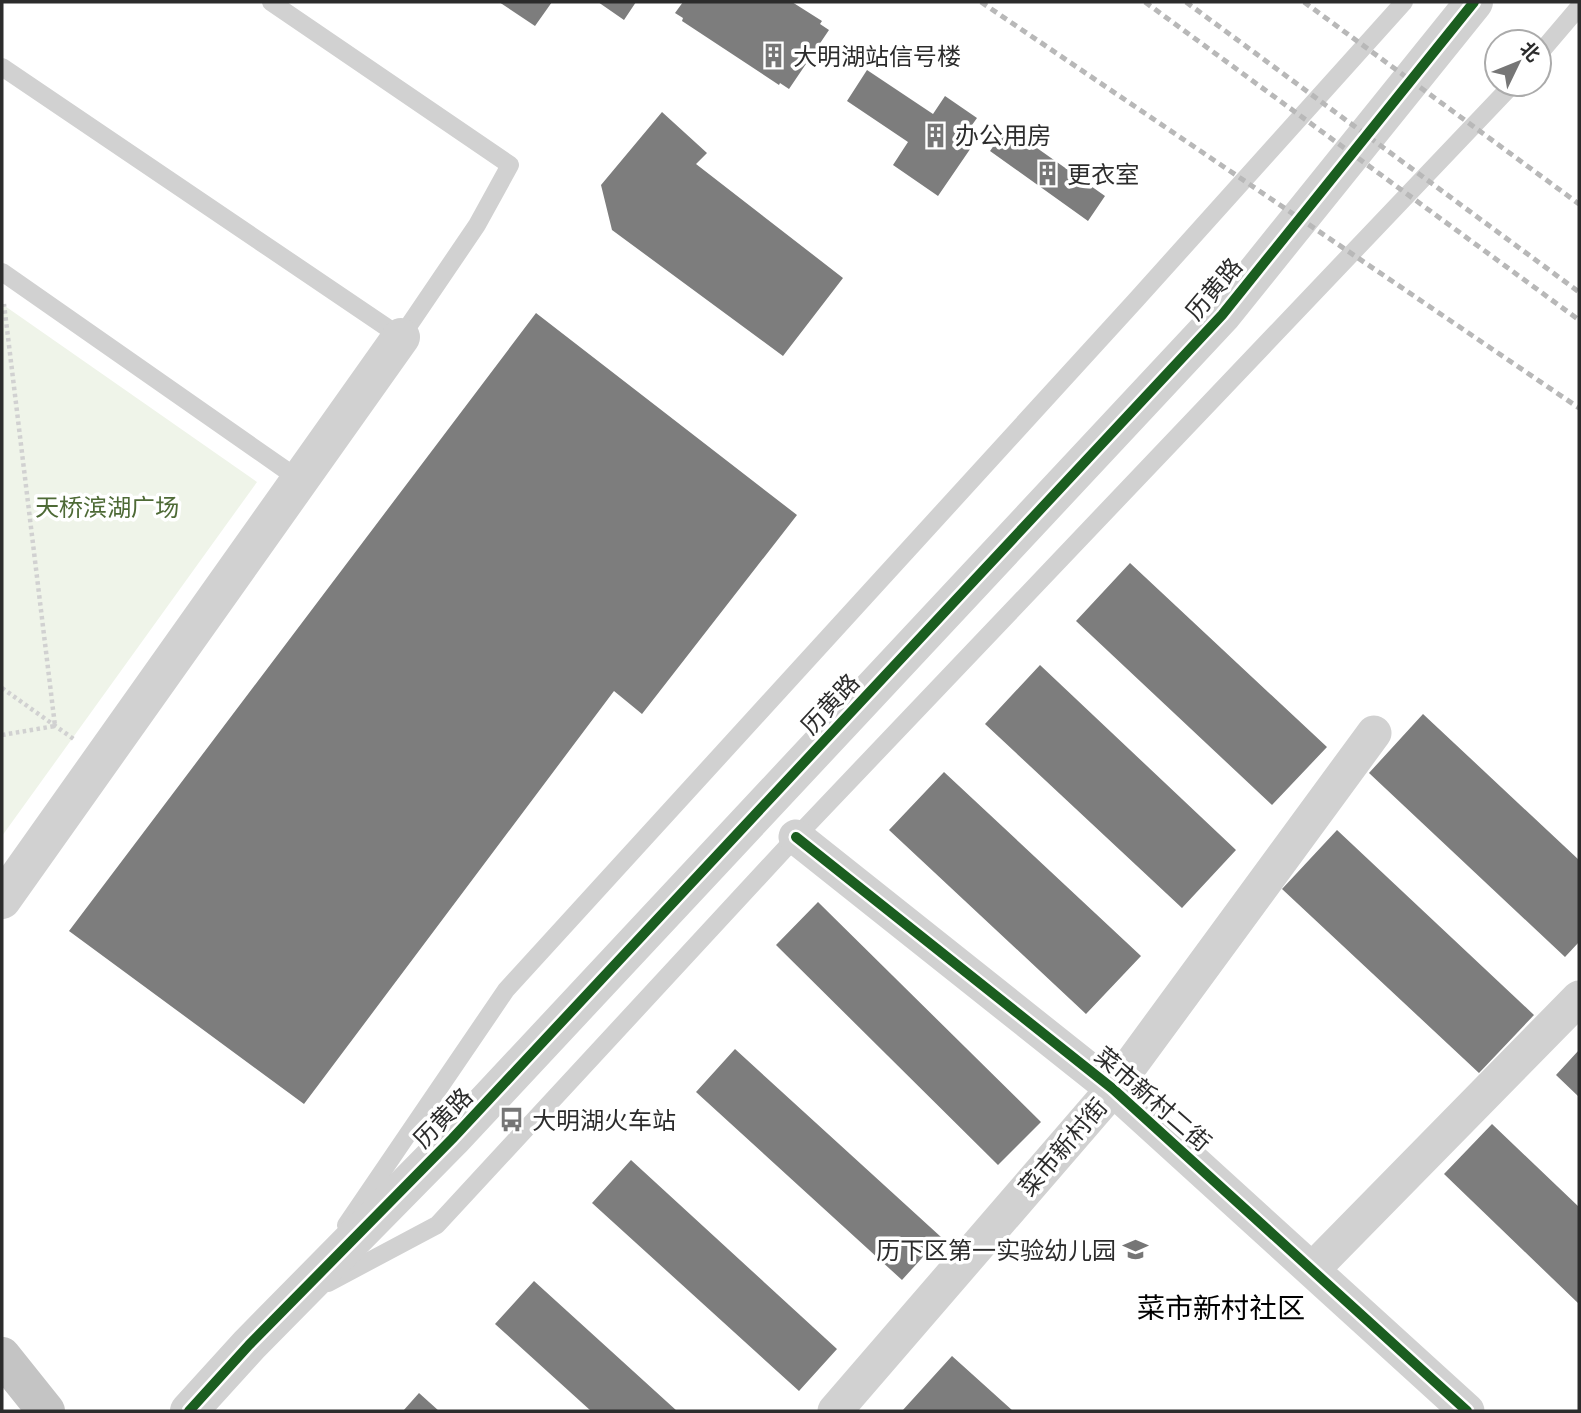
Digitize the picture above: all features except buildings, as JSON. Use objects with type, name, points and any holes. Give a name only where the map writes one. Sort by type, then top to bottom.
[{"type":"main road","points":[[2,1356],[46,1411]]},
{"type":"street","name":"历黄路","points":[[189,1411],[249,1345],[462,1129],[1222,314],[1474,2]]},
{"type":"street","points":[[2,900],[401,337]]},
{"type":"street","name":"菜市新村街","points":[[835,1411],[1113,1089],[1374,733]]},
{"type":"street","name":"菜市新村二街","points":[[796,838],[1113,1089],[1466,1411]]},
{"type":"street","points":[[1312,1270],[1579,998]]},
{"type":"lane","points":[[2,66],[401,337],[477,225],[510,165],[271,2]]},
{"type":"lane","name":"历黄路","points":[[294,1301],[506,990],[1136,300],[1404,2]]},
{"type":"lane","points":[[1553,38],[1579,7]]},
{"type":"lane","name":"历黄路","points":[[294,1301],[437,1225],[796,838],[1500,98]]},
{"type":"lane","points":[[2,272],[299,480]]},
{"type":"path","points":[[3,299],[55,726]]},
{"type":"path","points":[[2,688],[102,759]]},
{"type":"path","points":[[2,735],[55,726]]},
{"type":"green space","name":"天桥滨湖广场","points":[[2,304],[257,482],[2,836]]},
{"type":"railway","points":[[981,2],[1579,408]]},
{"type":"railway","points":[[1145,2],[1579,320]]},
{"type":"railway","points":[[1186,2],[1579,292]]},
{"type":"railway","points":[[1304,2],[1579,204]]},
{"type":"cycle path","points":[[189,1411],[249,1345],[452,1139],[1222,315],[1474,2]]},
{"type":"cycle path","points":[[796,837],[1113,1089],[1467,1411]]},
{"type":"place","name":"大明湖站信号楼","points":[[773,56]]},
{"type":"place","name":"办公用房","points":[[935,135]]},
{"type":"place","name":"更衣室","points":[[1047,174]]},
{"type":"place","name":"大明湖火车站","points":[[512,1120]]},
{"type":"place","name":"历下区第一实验幼儿园","points":[[1136,1250]]},
{"type":"district","name":"菜市新村社区","points":[[1221,1308]]}]
